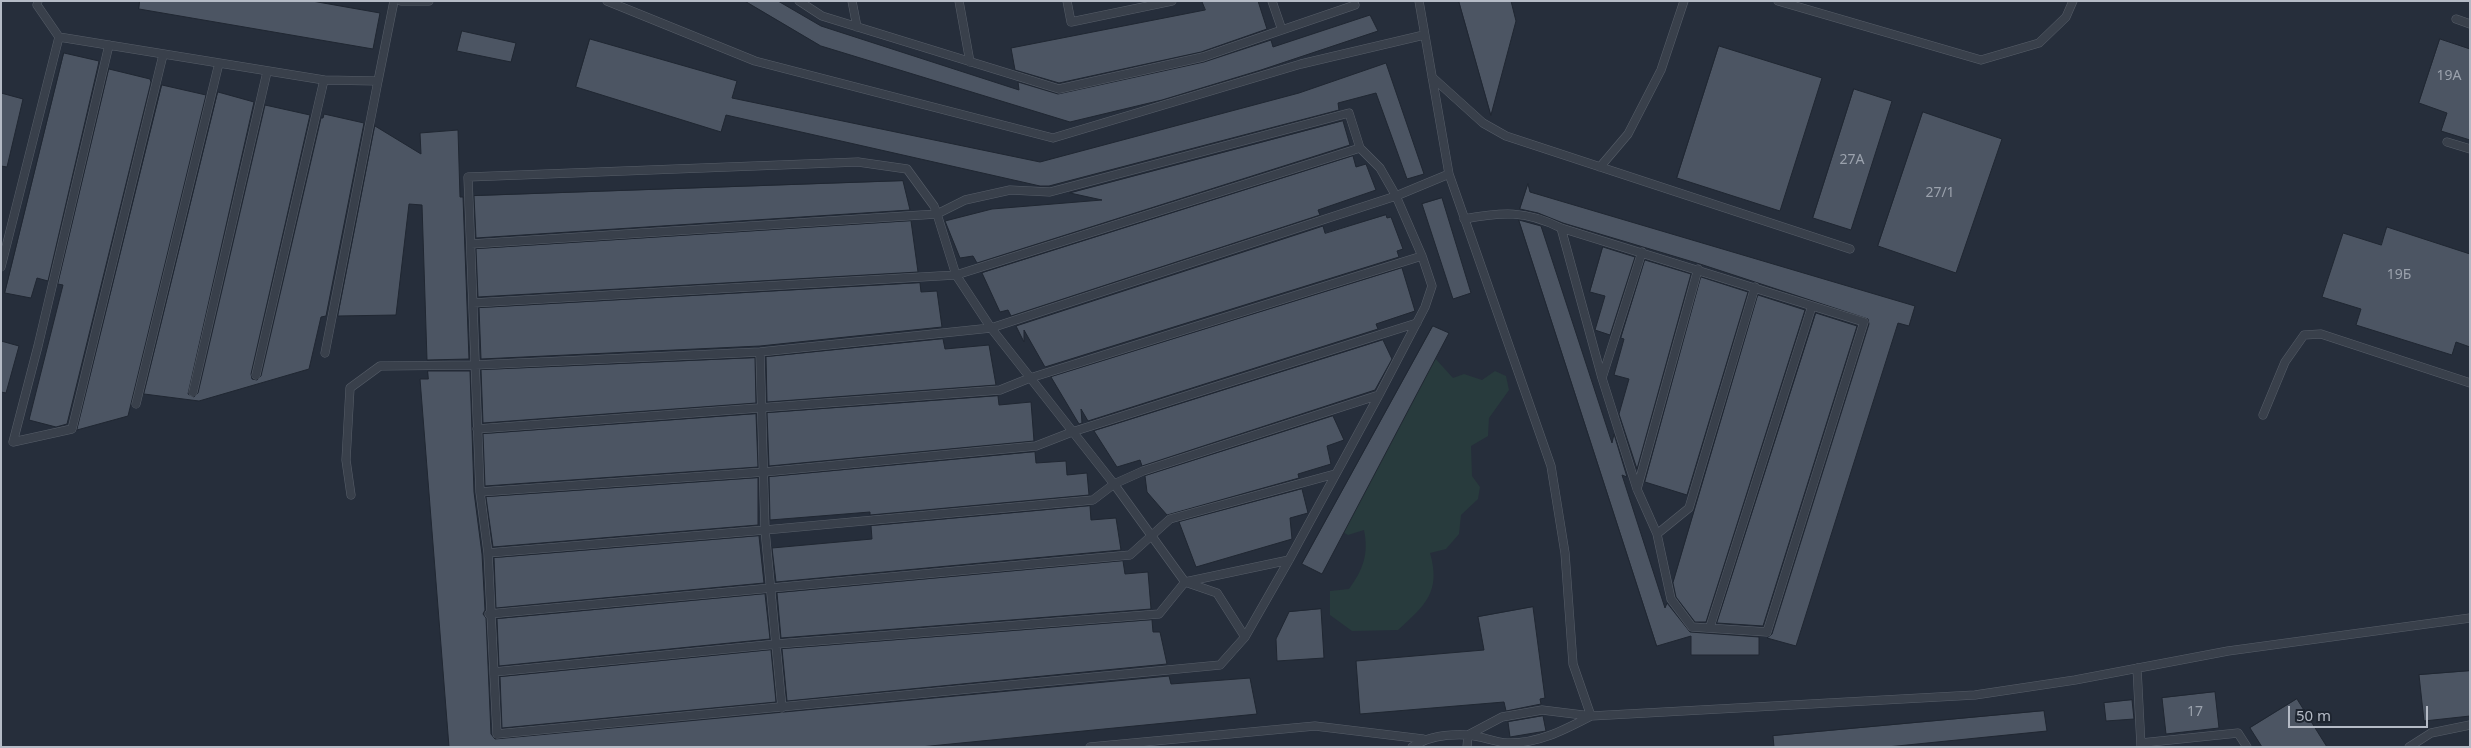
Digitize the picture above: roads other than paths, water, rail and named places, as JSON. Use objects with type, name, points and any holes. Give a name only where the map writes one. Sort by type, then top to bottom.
[{"type":"lane","points":[[38,1],[37,5],[59,37],[324,80],[378,81]]},
{"type":"lane","points":[[325,353],[394,1]]},
{"type":"lane","points":[[401,1],[429,1]]},
{"type":"lane","points":[[606,1],[755,61],[1053,138],[1301,64],[1424,35]]},
{"type":"lane","points":[[799,1],[822,16],[1059,89],[1203,57],[1355,5]]},
{"type":"lane","points":[[852,1],[857,27]]},
{"type":"lane","points":[[959,1],[970,62]]},
{"type":"lane","points":[[1067,1],[1071,22],[1172,1]]},
{"type":"lane","points":[[1272,1],[1282,30]]},
{"type":"lane","points":[[1419,1],[1449,174],[1552,466],[1565,553],[1573,664],[1591,716]]},
{"type":"lane","points":[[1600,167],[1628,134],[1661,70],[1684,1]]},
{"type":"lane","points":[[1778,1],[1981,60],[2039,43],[2066,17],[2072,1]]},
{"type":"lane","points":[[2456,19],[2470,24]]},
{"type":"lane","points":[[1,267],[59,37]]},
{"type":"lane","points":[[109,45],[38,346],[13,442],[72,429],[163,55]]},
{"type":"lane","points":[[136,404],[219,63]]},
{"type":"lane","points":[[193,392],[267,72]]},
{"type":"lane","points":[[1432,77],[1483,122],[1506,136],[1850,249]]},
{"type":"lane","points":[[256,375],[324,80]]},
{"type":"lane","points":[[471,244],[936,214],[965,200],[1010,190],[1050,192],[1350,112],[1360,148],[1380,168],[1396,196],[1422,256],[1432,286],[1417,323],[1289,560],[1245,637],[1220,665],[497,734],[488,553],[480,492],[468,177],[858,162],[907,169],[934,206],[936,214],[956,274],[991,328],[1114,484],[1185,582],[1217,593],[1245,637]]},
{"type":"lane","points":[[2447,142],[2470,149]]},
{"type":"lane","points":[[473,303],[956,274],[1360,148]]},
{"type":"lane","points":[[351,495],[346,460],[350,388],[380,366],[475,365],[760,352],[991,328],[1396,196],[1449,174]]},
{"type":"lane","points":[[1464,219],[1502,212],[1542,218],[1561,228],[1864,322],[1767,632],[1692,627],[1671,598],[1657,534],[1637,489],[1602,378],[1561,228]]},
{"type":"lane","points":[[1602,378],[1642,252]]},
{"type":"lane","points":[[477,429],[1000,390],[1030,378],[1422,256]]},
{"type":"lane","points":[[1637,489],[1698,269]]},
{"type":"lane","points":[[1657,534],[1689,508],[1755,287]]},
{"type":"lane","points":[[1710,627],[1812,306]]},
{"type":"lane","points":[[480,492],[764,472],[1036,446],[1072,432],[1417,323]]},
{"type":"lane","points":[[2263,415],[2285,362],[2304,335],[2321,334],[2470,383]]},
{"type":"lane","points":[[760,352],[760,407],[766,530],[782,708]]},
{"type":"lane","points":[[488,553],[1094,500],[1114,484],[1143,471],[1379,395]]},
{"type":"lane","points":[[490,614],[1130,555],[1170,519],[1335,474]]},
{"type":"lane","points":[[494,672],[777,644],[1159,614],[1185,582],[1289,560]]},
{"type":"lane","points":[[1468,735],[1502,717],[1542,710],[1591,716],[1976,696],[2075,680],[2228,651],[2470,618]]},
{"type":"lane","points":[[2137,668],[2141,745],[2238,733],[2247,747]]},
{"type":"lane","points":[[1090,747],[1315,726],[1424,739],[1468,735],[1507,743],[1548,737],[1591,716]]},
{"type":"lane","points":[[2408,747],[2431,732],[2470,725]]},
{"type":"lane","points":[[1467,747],[1468,735]]},
{"type":"lane","points":[[1412,747],[1424,739]]}]
